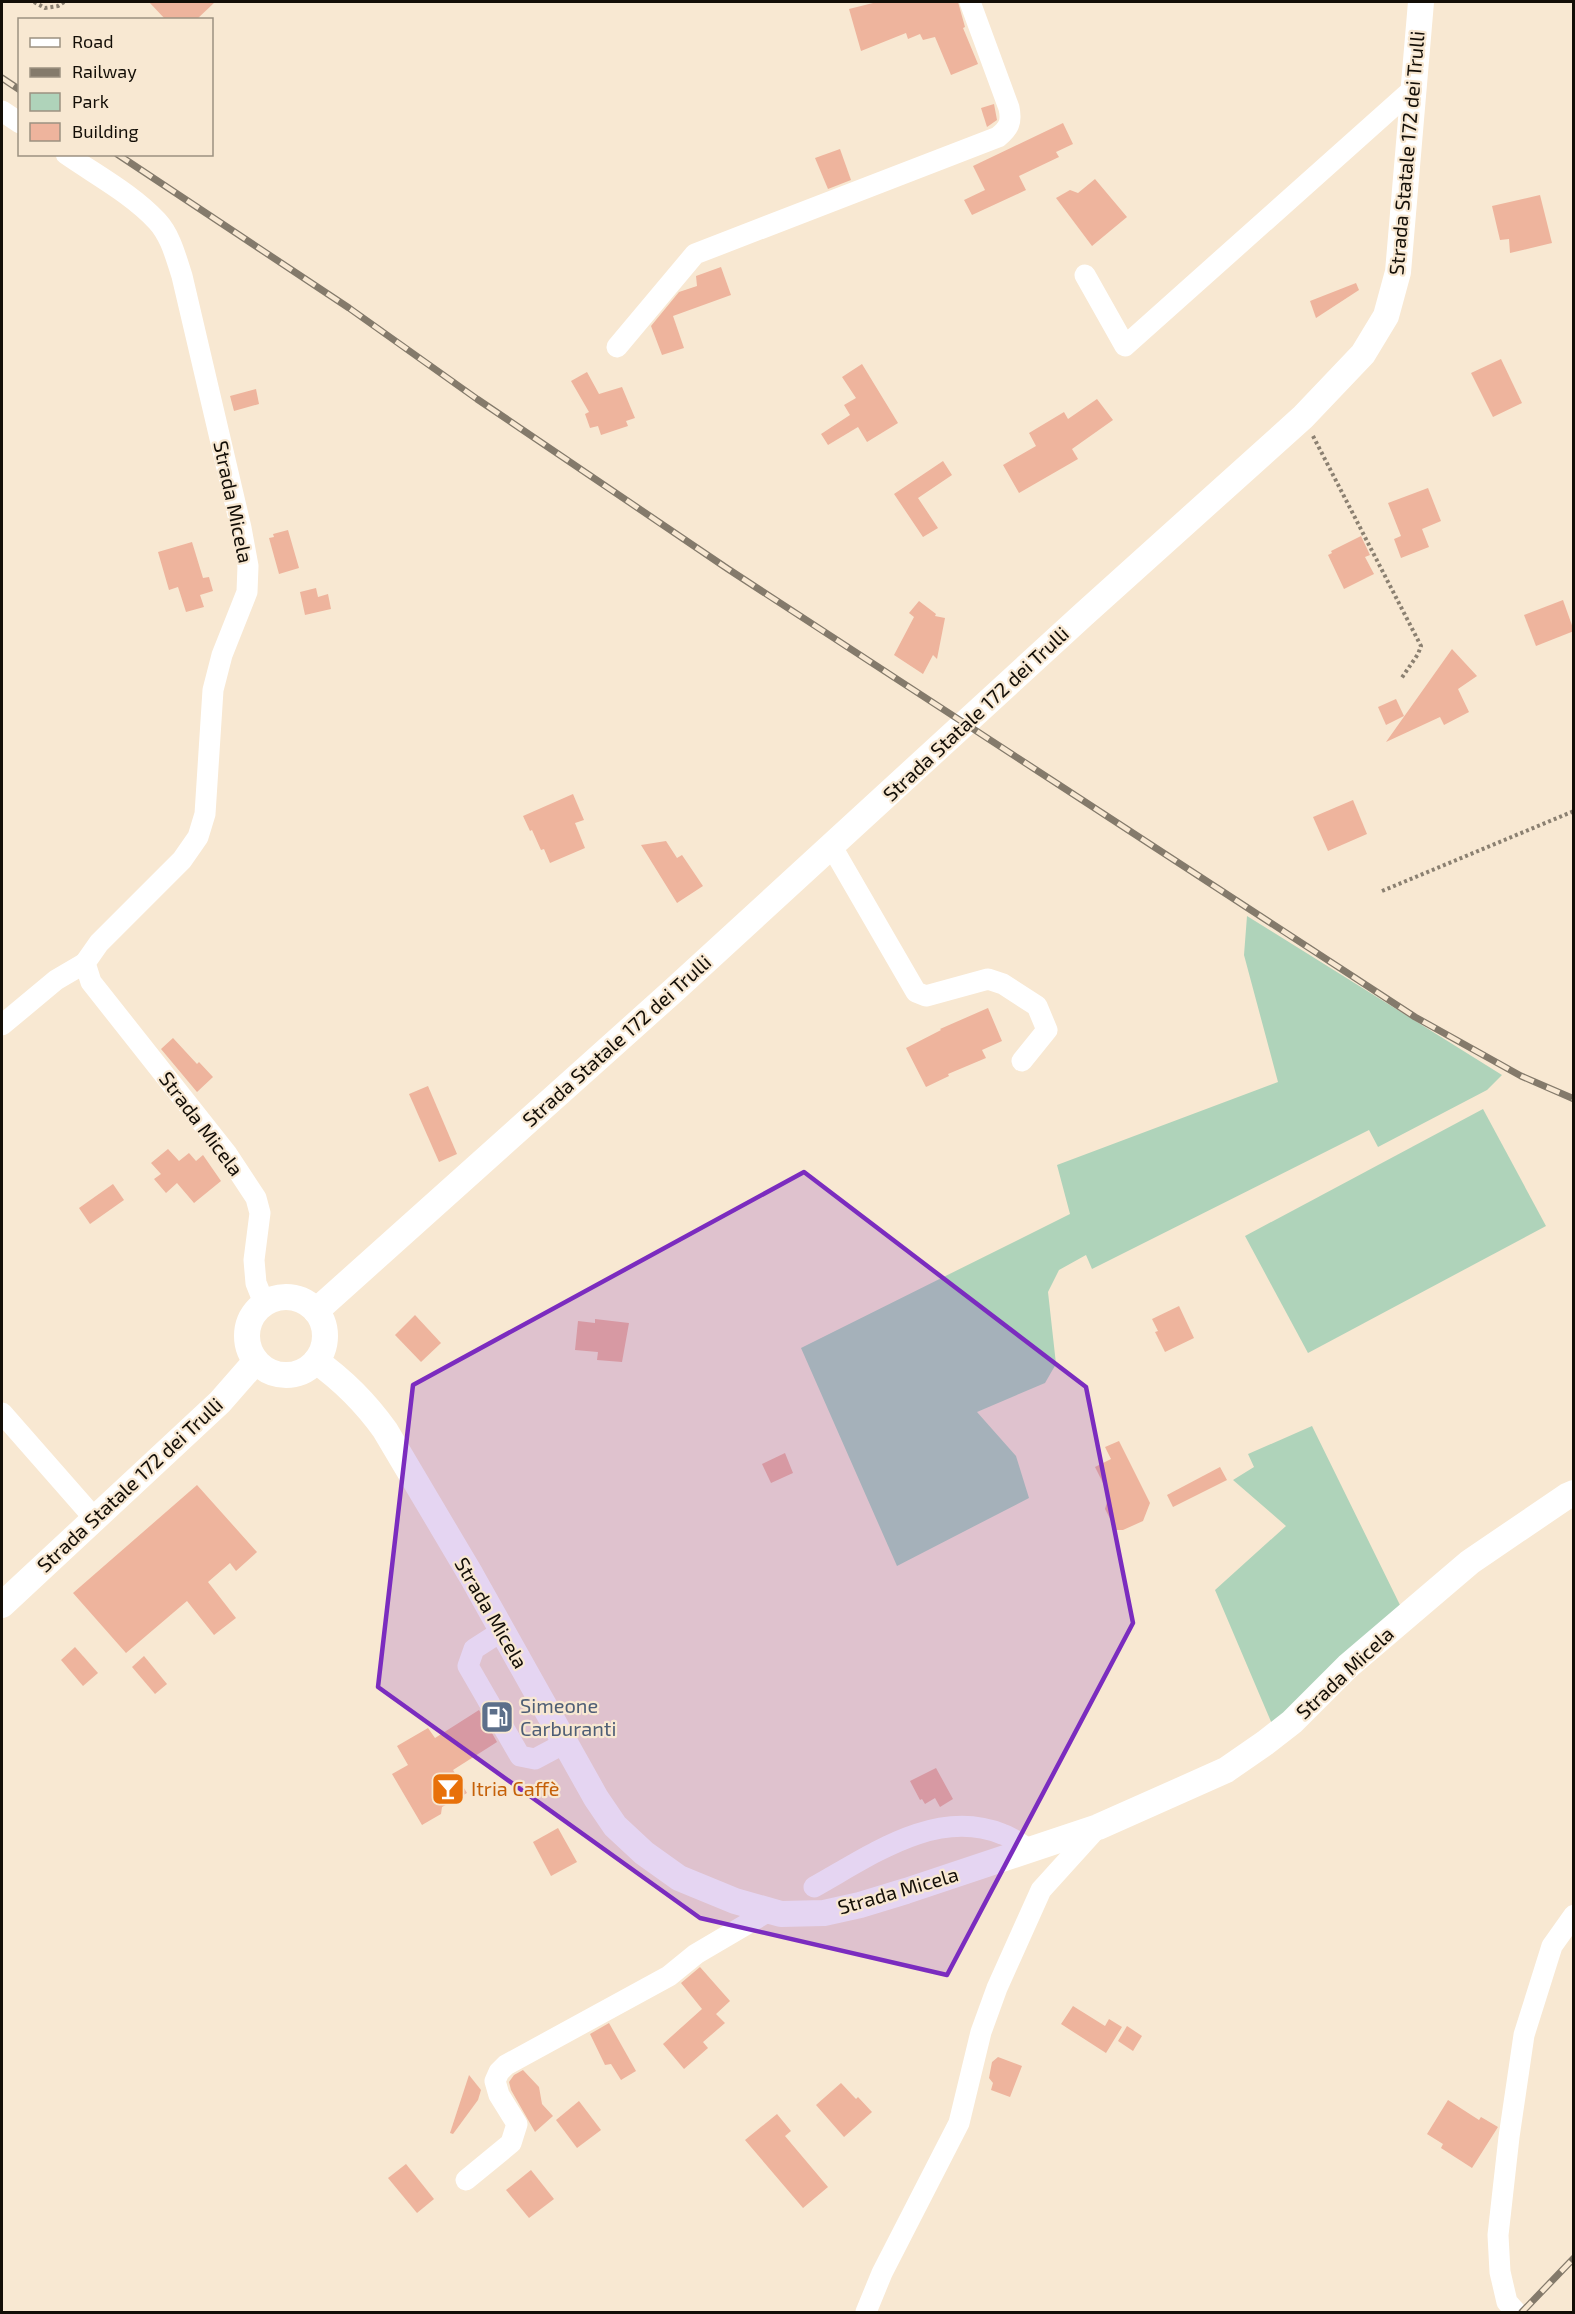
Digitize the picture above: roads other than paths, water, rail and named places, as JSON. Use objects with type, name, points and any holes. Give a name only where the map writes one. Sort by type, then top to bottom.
[{"type":"main road","name":"Strada Statale 172 dei Trulli","points":[[316,1311],[832,847],[1083,615],[1303,417],[1363,354],[1386,316],[1398,272],[1421,2]]},
{"type":"main road","points":[[274,1298],[297,1298],[316,1311],[323,1323],[325,1336],[323,1350],[316,1361],[297,1374],[286,1376],[274,1374],[255,1362],[248,1350],[247,1330],[254,1312],[264,1303],[274,1298]]},
{"type":"main road","name":"Strada Micela","points":[[316,1361],[350,1388],[369,1407],[385,1430],[596,1798],[615,1826],[644,1853],[679,1878],[735,1901],[781,1914],[824,1912],[860,1905],[1030,1850],[1098,1827],[1226,1770],[1292,1722],[1348,1666],[1470,1562],[1574,1493]]},
{"type":"main road","name":"Strada Statale 172 dei Trulli","points":[[2,1605],[220,1402],[255,1362]]},
{"type":"street","points":[[617,347],[695,254],[998,137],[1007,129],[1011,118],[1009,108],[970,2]]},
{"type":"street","points":[[1085,275],[1125,346],[1414,88]]},
{"type":"street","points":[[2,111],[18,122]]},
{"type":"street","name":"Strada Micela","points":[[2,1025],[56,980],[85,963],[99,943],[182,860],[198,837],[205,814],[213,690],[222,655],[246,592],[248,566],[241,528],[182,276],[171,243],[158,222],[132,199],[69,156]]},
{"type":"street","points":[[832,847],[916,992],[926,996],[988,978],[1003,984],[1037,1006],[1047,1030],[1022,1061]]},
{"type":"street","name":"Strada Micela","points":[[85,963],[91,982],[227,1155],[256,1198],[260,1213],[254,1260],[256,1283],[264,1303]]},
{"type":"street","points":[[2,1413],[95,1519]]},
{"type":"street","points":[[502,1631],[474,1649],[468,1666],[520,1756],[534,1759],[565,1743]]},
{"type":"street","points":[[814,1887],[902,1839],[934,1829],[970,1826],[1002,1834],[1030,1850]]},
{"type":"street","points":[[866,2313],[882,2273],[959,2123],[981,2032],[997,1988],[1041,1890],[1098,1827]]},
{"type":"street","points":[[466,2180],[511,2143],[517,2124],[499,2095],[495,2081],[499,2072],[506,2065],[669,1976],[696,1954],[769,1911]]},
{"type":"street","points":[[1516,2313],[1507,2302],[1500,2272],[1498,2235],[1524,2035],[1552,1946],[1574,1915]]},
{"type":"railway","points":[[2,78],[18,89]]},
{"type":"railway","points":[[120,156],[349,308],[477,399],[728,569],[1415,1017],[1521,1076],[1574,1099]]},
{"type":"railway","points":[[1522,2312],[1574,2258]]},
{"type":"place","name":"Simeone Carburanti","points":[[497,1717]]},
{"type":"place","name":"Itria Caffè","points":[[448,1789]]}]
